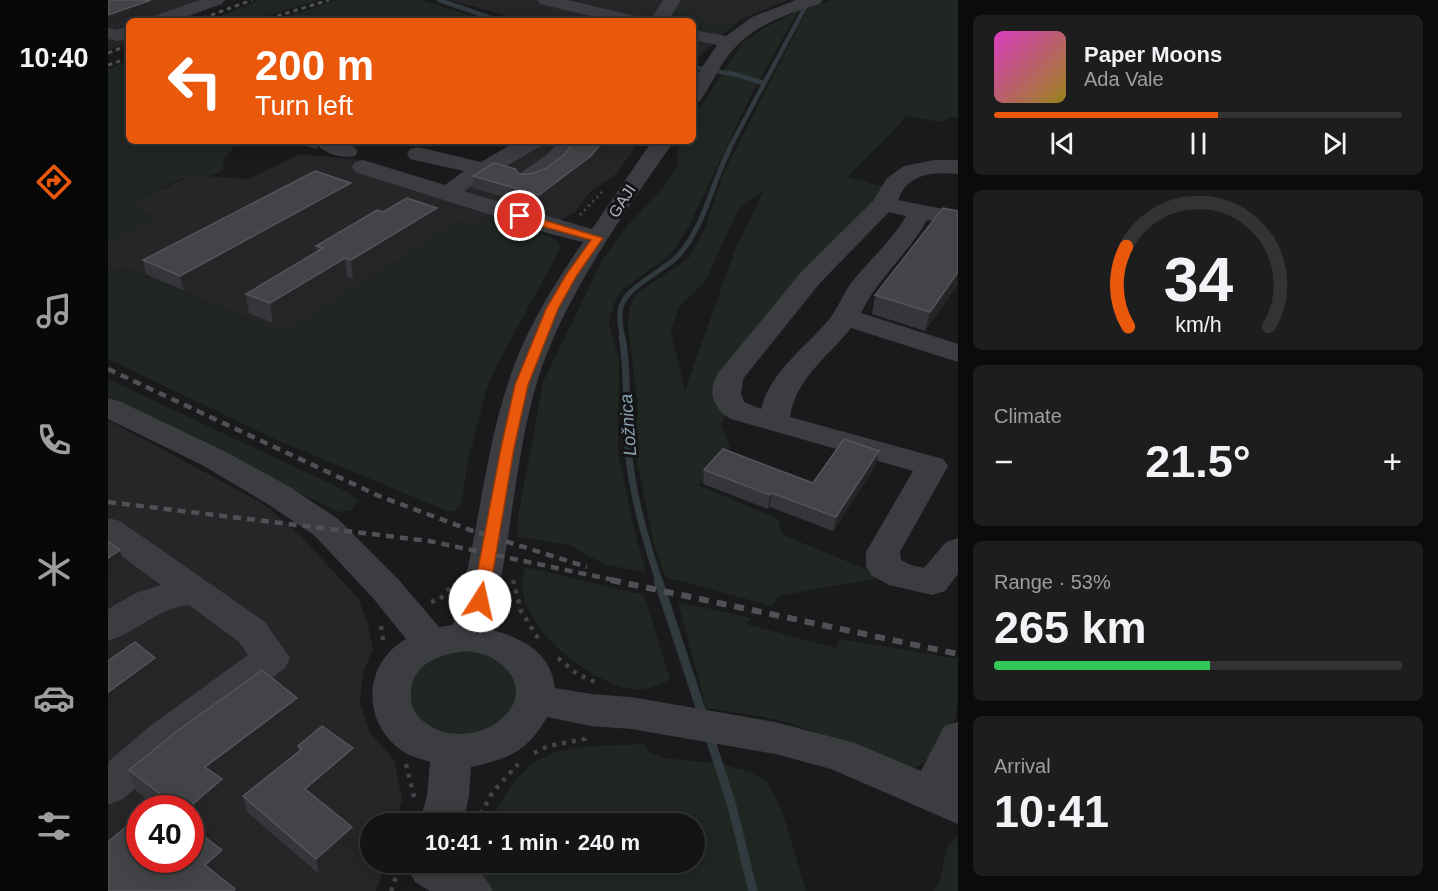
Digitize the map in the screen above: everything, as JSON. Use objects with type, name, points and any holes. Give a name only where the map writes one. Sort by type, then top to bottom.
[{"type":"street","points":[[166,18],[216,0]]},
{"type":"street","points":[[546,0],[621,18]]},
{"type":"street","points":[[661,18],[672,0]]},
{"type":"street","points":[[696,92],[729,42],[750,26],[794,6],[814,0]]},
{"type":"street","points":[[108,33],[117,36],[126,32]]},
{"type":"street","points":[[699,37],[729,42]]},
{"type":"street","points":[[328,144],[355,159],[458,197],[563,230],[598,238]]},
{"type":"street","points":[[527,179],[553,160],[569,144]]},
{"type":"street","name":"GAJI","points":[[450,640],[480,601],[507,448],[522,385],[552,309],[572,275],[661,144]]},
{"type":"street","points":[[458,197],[453,190],[457,185],[524,146],[553,160]]},
{"type":"street","points":[[418,154],[482,169]]},
{"type":"street","points":[[958,167],[924,167],[900,177],[889,188],[884,204],[812,277],[729,378],[726,394],[731,407],[742,413],[945,469],[883,552],[884,566],[902,576],[932,582],[958,550]]},
{"type":"street","points":[[884,204],[958,219]]},
{"type":"street","points":[[774,422],[774,410],[780,396],[803,361],[845,316],[858,293],[899,243],[920,211]]},
{"type":"street","points":[[845,316],[958,353]]},
{"type":"street","points":[[108,407],[213,458],[278,495],[326,527],[386,589],[450,640]]},
{"type":"street","points":[[108,529],[252,632],[271,658],[164,738],[108,787]]},
{"type":"street","points":[[108,627],[143,603],[162,596],[196,592]]},
{"type":"street","points":[[490,639],[511,648],[527,662],[537,685],[537,700],[526,722],[507,739],[481,749],[452,751],[420,742],[403,730],[392,714],[389,697],[392,681],[401,665],[417,651],[450,640],[490,639]]},
{"type":"street","points":[[537,700],[591,710],[631,713],[775,738],[840,755],[945,801],[958,738]]},
{"type":"street","points":[[444,813],[448,796],[452,751]]},
{"type":"street","points":[[427,873],[470,891]]},
{"type":"path","points":[[512,579],[515,601],[523,618],[546,646]]},
{"type":"path","points":[[532,754],[548,746],[585,739],[598,683],[577,674],[553,653]]},
{"type":"path","points":[[481,813],[492,793],[524,759]]},
{"type":"path","points":[[391,891],[419,873]]},
{"type":"shaded area","points":[[108,0],[227,0],[187,18],[126,18],[126,44],[108,50]]},
{"type":"shaded area","points":[[259,0],[319,0],[261,18],[215,18]]},
{"type":"shaded area","points":[[338,0],[421,0],[479,18],[281,18]]},
{"type":"shaded area","points":[[450,0],[788,0],[739,20],[698,58],[696,58],[696,18],[514,18]]},
{"type":"shaded area","points":[[833,0],[958,0],[958,118],[953,117],[939,122],[907,116],[848,177],[884,187],[759,330],[727,414],[721,424],[730,448],[699,485],[778,519],[783,535],[885,577],[778,596],[772,606],[665,577],[653,541],[635,450],[638,408],[628,326],[629,308],[636,294],[689,258],[705,229],[724,172],[808,8]],"holes":[[[764,190],[736,247],[685,390],[671,332],[679,306],[705,282],[738,210]]]},
{"type":"shaded area","points":[[672,10],[678,10],[709,22],[731,23],[734,27],[727,30],[696,29],[696,18],[668,18]]},
{"type":"shaded area","points":[[799,10],[752,93],[689,226],[671,254],[622,290],[614,304],[609,324],[619,360],[618,453],[646,572],[605,565],[569,545],[517,537],[518,517],[543,382],[603,259],[627,226],[663,188],[677,166],[678,144],[696,144],[696,113],[742,43],[764,28]]},
{"type":"shaded area","points":[[126,62],[126,144],[238,144],[223,161],[224,168],[219,172],[185,178],[130,205],[153,215],[154,219],[108,242],[108,69]]},
{"type":"shaded area","points":[[535,144],[638,144],[616,174],[589,193],[575,212],[561,220],[468,194],[465,190]]},
{"type":"shaded area","points":[[300,154],[361,160],[436,185],[498,217],[482,221],[460,221],[283,333],[126,268],[114,271],[108,269],[108,242],[153,218],[153,215],[129,205],[191,175],[248,179]]},
{"type":"shaded area","points":[[498,217],[552,238],[559,243],[560,249],[495,369],[486,391],[468,462],[461,506],[454,511],[447,511],[277,440],[108,359],[108,269],[114,271],[125,268],[283,333],[460,221],[482,221]]},
{"type":"shaded area","points":[[108,379],[346,491],[358,501],[351,510],[338,512],[108,397]]},
{"type":"shaded area","points":[[108,420],[264,504],[299,534],[358,598],[368,625],[373,649],[363,673],[360,703],[370,732],[394,760],[402,799],[398,813],[360,813],[360,873],[382,873],[376,891],[108,891]]},
{"type":"shaded area","points":[[525,567],[644,595],[670,679],[651,687],[630,689],[612,684],[573,660],[554,644],[538,625],[527,606],[522,586]]},
{"type":"shaded area","points":[[678,602],[752,618],[746,624],[836,648],[840,639],[958,659],[957,711],[951,729],[940,747],[927,761],[909,769],[796,725],[765,717],[706,708]]},
{"type":"shaded area","points":[[454,648],[491,652],[520,681],[512,714],[476,734],[454,735],[436,731],[419,721],[408,706],[410,678],[422,662]]},
{"type":"shaded area","points":[[644,744],[650,753],[664,758],[721,764],[751,772],[768,783],[782,810],[806,891],[468,891],[474,873],[705,873],[705,813],[496,813],[519,776],[534,763],[551,754],[591,746]]},
{"type":"shaded area","points":[[958,835],[958,891],[932,891],[939,885],[947,847]]},
{"type":"building","points":[[108,0],[151,0],[108,15]]},
{"type":"building","points":[[573,144],[601,144],[591,156],[539,195],[473,176],[494,163],[515,169],[519,174],[531,174],[547,168],[565,154]]},
{"type":"building","points":[[315,171],[351,183],[180,276],[143,260]]},
{"type":"building","points":[[407,198],[437,208],[351,260],[345,258],[270,303],[246,294],[323,248],[316,246],[377,210],[383,212]]},
{"type":"building","points":[[943,208],[958,211],[958,272],[930,312],[875,295]]},
{"type":"building","points":[[844,439],[879,451],[836,517],[704,470],[723,449],[813,483]]},
{"type":"building","points":[[108,541],[120,550],[108,558]]},
{"type":"building","points":[[135,642],[155,658],[108,692],[108,661]]},
{"type":"building","points":[[262,670],[297,698],[205,767],[222,779],[203,795],[162,795],[129,770],[176,732]]},
{"type":"building","points":[[322,726],[353,748],[305,789],[352,827],[316,859],[243,796],[302,749],[298,746]]},
{"type":"building","points":[[126,827],[126,873],[204,873],[204,836],[222,850],[205,865],[235,889],[233,891],[108,891],[108,842]]},
{"type":"waterway","points":[[439,0],[491,18]]},
{"type":"waterway","name":"Ložnica","points":[[729,149],[809,0]]},
{"type":"waterway","points":[[696,68],[738,75],[763,83]]},
{"type":"waterway","name":"Ložnica","points":[[623,339],[620,315],[625,299],[630,292],[679,255],[688,243],[702,217],[730,148]]},
{"type":"waterway","name":"Ložnica","points":[[622,337],[632,480],[659,581]]},
{"type":"waterway","name":"Ložnica","points":[[658,580],[703,716]]},
{"type":"waterway","name":"Ložnica","points":[[709,735],[732,806],[753,891]]},
{"type":"railway","points":[[203,18],[252,0]]},
{"type":"railway","points":[[271,18],[329,0]]},
{"type":"railway","points":[[108,53],[126,46]]},
{"type":"railway","points":[[108,65],[126,59]]},
{"type":"railway","points":[[108,369],[379,496],[470,530],[587,567]]},
{"type":"railway","points":[[108,502],[429,541],[618,581]]},
{"type":"railway","points":[[611,580],[958,654]]},
{"type":"route","points":[[480,601],[507,448],[522,385],[552,309],[598,238],[563,230],[520,216]]}]
